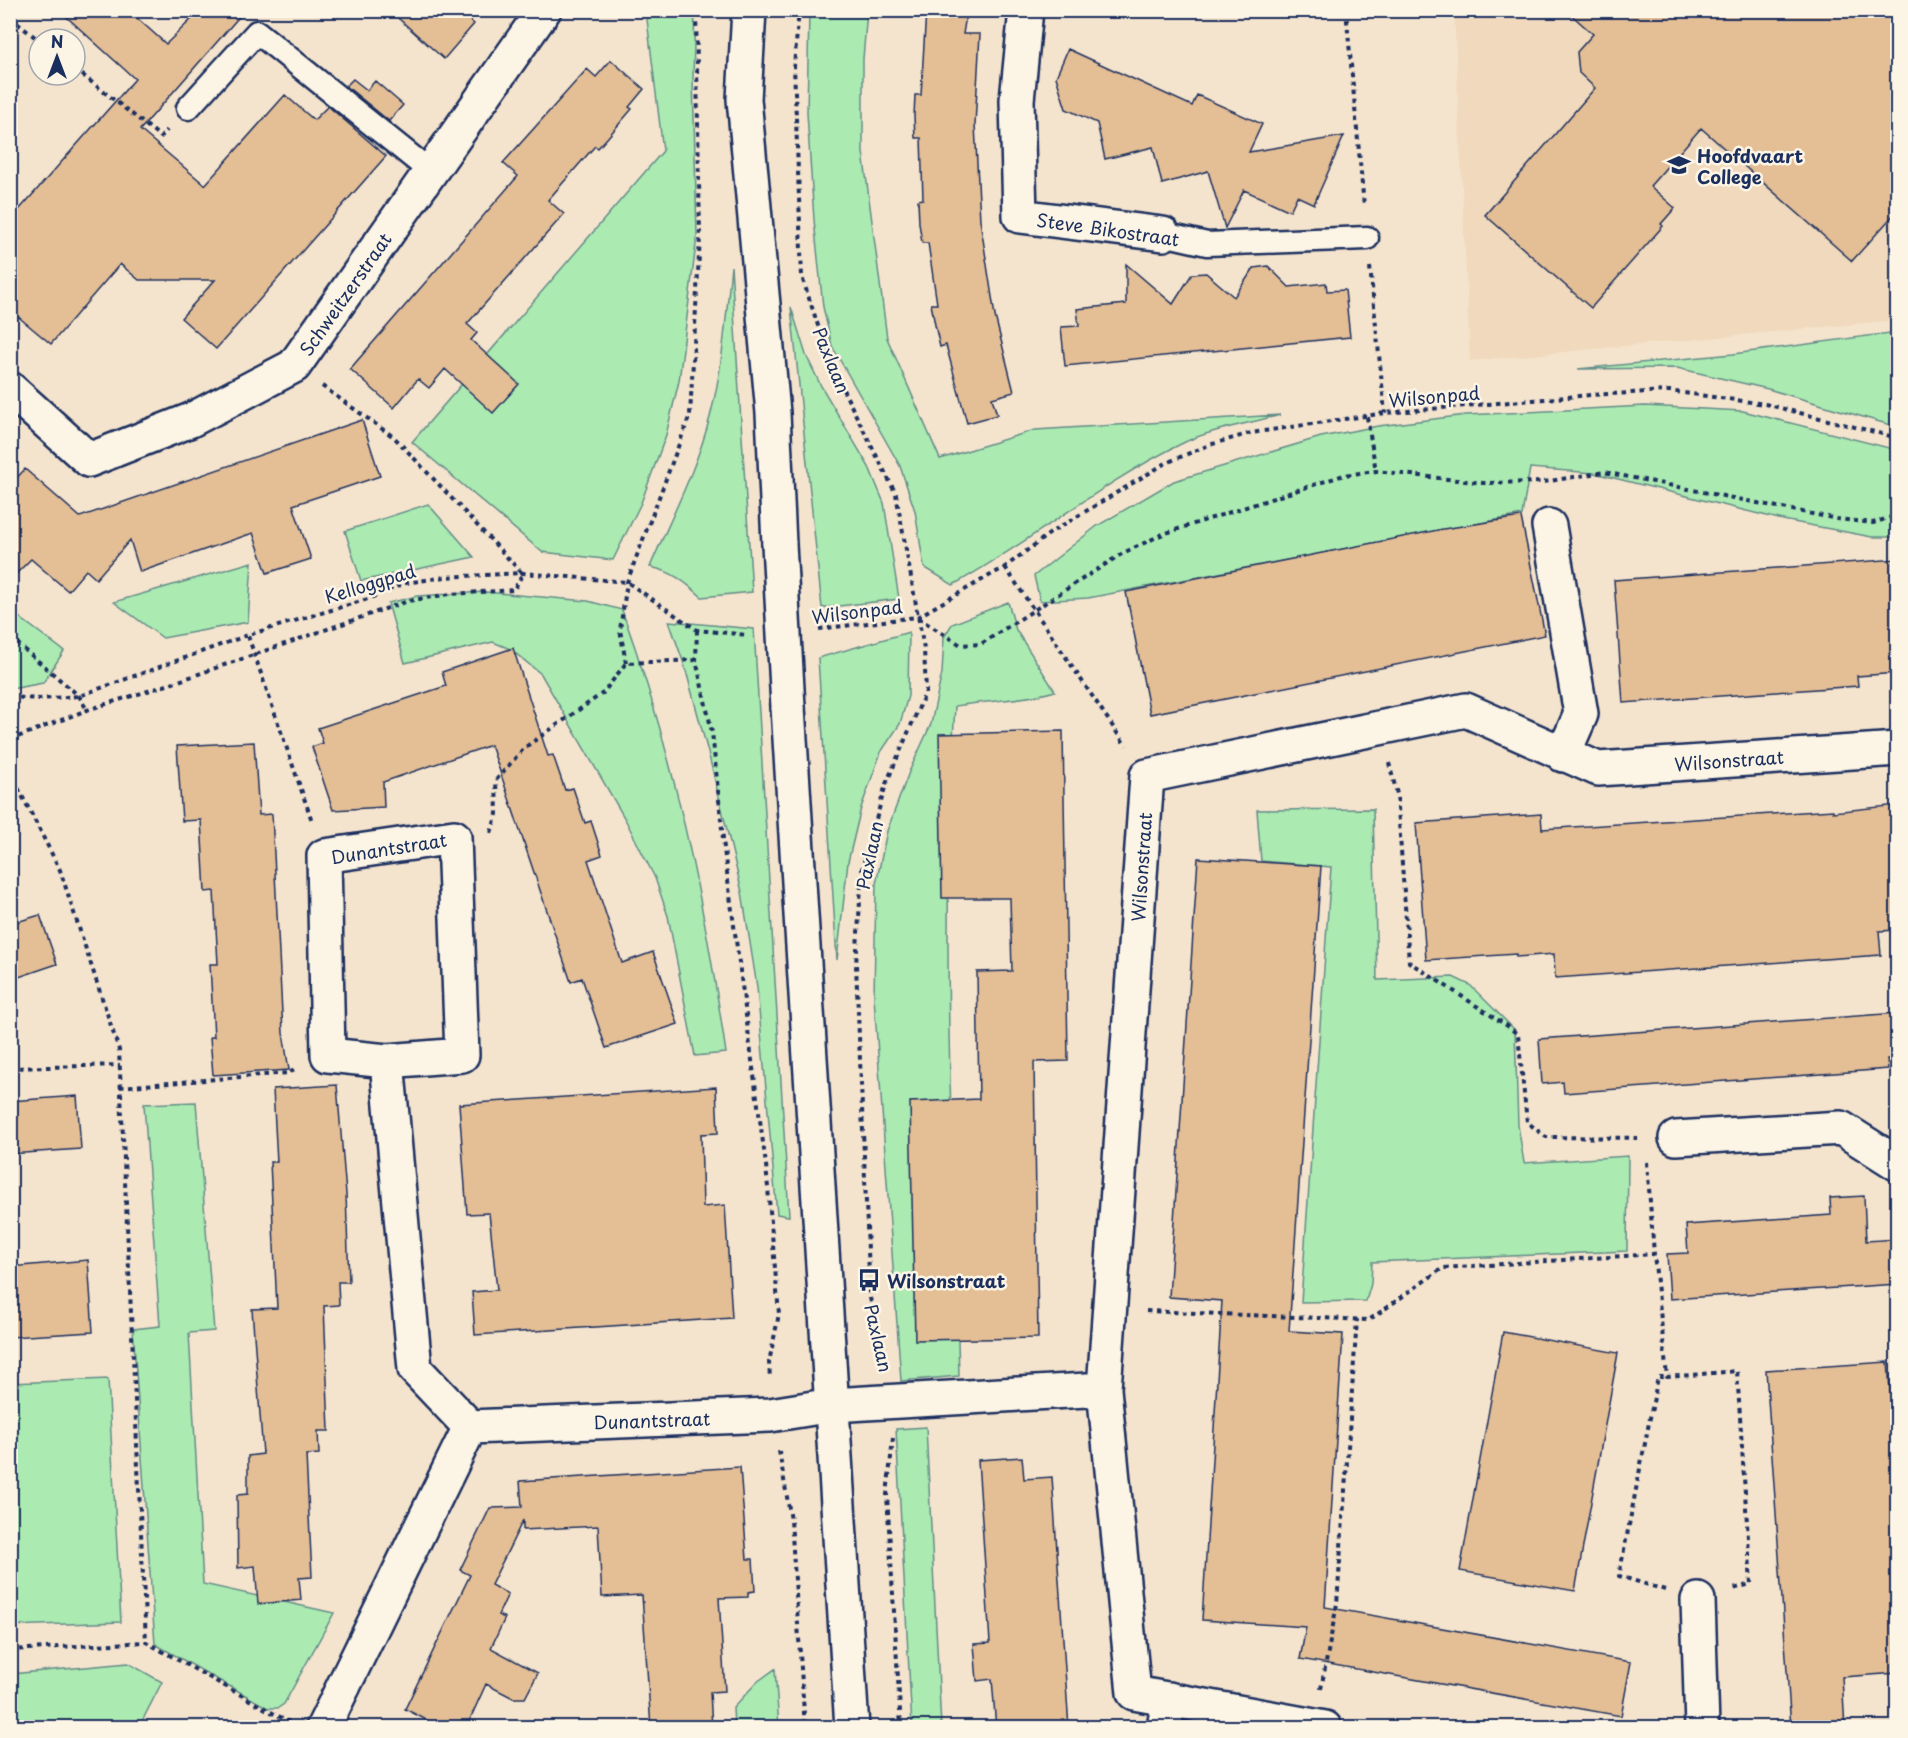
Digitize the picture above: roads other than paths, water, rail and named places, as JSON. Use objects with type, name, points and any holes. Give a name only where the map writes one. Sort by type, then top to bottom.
[{"type":"street","name":"Schweitzerstraat","points":[[10,389],[89,460],[191,420],[294,366],[544,10]]},
{"type":"street","points":[[748,10],[744,99],[773,413],[788,707],[852,1728]]},
{"type":"street","name":"Steve Bikostraat","points":[[1026,10],[1017,100],[1020,216],[1163,234]]},
{"type":"street","points":[[1549,526],[1581,714],[1563,755]]},
{"type":"street","name":"Wilsonstraat","points":[[1319,1727],[1166,1713],[1134,1694],[1104,1389],[1147,776],[1466,710],[1598,769],[1898,749]]},
{"type":"street","name":"Dunantstraat","points":[[454,837],[462,1055],[387,1061],[328,1055],[324,856],[454,837]]},
{"type":"street","points":[[309,1726],[470,1427],[415,1369],[387,1061]]},
{"type":"street","points":[[1661,1138],[1841,1128],[1898,1164]]},
{"type":"street","points":[[832,1405],[1104,1389]]},
{"type":"street","name":"Dunantstraat","points":[[470,1427],[770,1415],[832,1405]]},
{"type":"street","points":[[1698,1600],[1702,1728]]},
{"type":"lane","points":[[188,108],[257,32],[431,172]]},
{"type":"lane","name":"Steve Bikostraat","points":[[1163,234],[1207,244],[1367,238]]},
{"type":"place","name":"Hoofdvaart College","points":[[1679,165]]},
{"type":"place","name":"Wilsonstraat","points":[[869,1280]]}]
